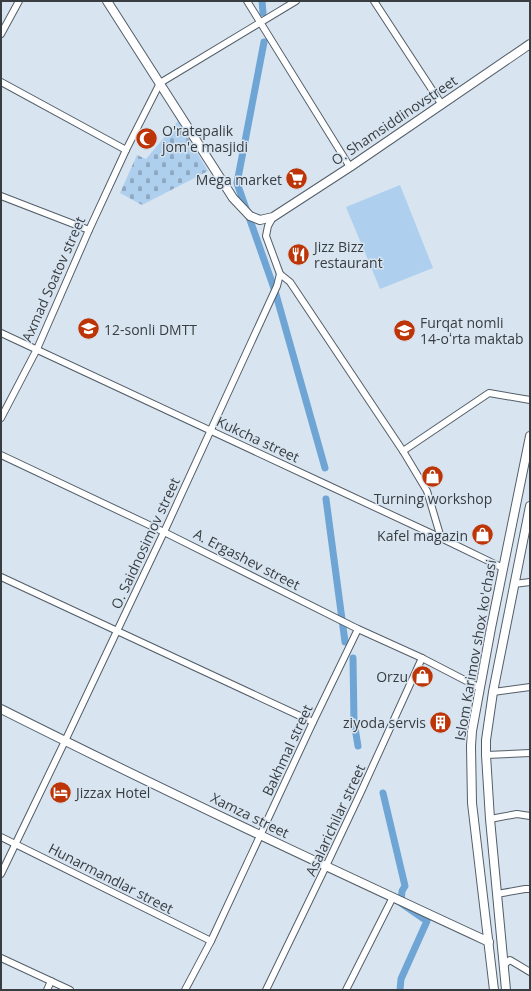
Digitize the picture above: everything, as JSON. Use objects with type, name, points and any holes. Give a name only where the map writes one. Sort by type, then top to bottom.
[{"type":"main road","points":[[107,1],[233,198],[248,214],[260,220],[273,217]]},
{"type":"main road","name":"O. Shamsiddinovstreet","points":[[273,217],[350,167],[530,44]]},
{"type":"main road","name":"Islom Karimov shox ko'chasi","points":[[494,990],[472,803],[471,746],[472,731],[480,688],[530,436]]},
{"type":"main road","name":"Islom Karimov shox ko'chasi","points":[[506,990],[490,819],[486,756],[487,735],[493,692],[530,506]]},
{"type":"main road","name":"Xamza street","points":[[1,709],[260,835],[488,942]]},
{"type":"street","points":[[1,34],[19,1]]},
{"type":"street","points":[[247,1],[350,167]]},
{"type":"street","points":[[160,83],[296,1]]},
{"type":"street","points":[[374,1],[442,105]]},
{"type":"street","points":[[1,82],[126,150]]},
{"type":"street","name":"Axmad Soatov street","points":[[1,418],[36,349],[126,150],[160,83]]},
{"type":"street","points":[[1,196],[89,230]]},
{"type":"street","points":[[273,217],[268,226],[266,236],[280,274],[290,282],[403,450],[428,492],[441,538]]},
{"type":"street","name":"O. Saidnosimov street","points":[[1,874],[164,532],[277,286],[280,274]]},
{"type":"street","name":"Kukcha street","points":[[1,332],[503,568]]},
{"type":"street","points":[[403,450],[489,393],[530,400]]},
{"type":"street","name":"A. Ergashev street","points":[[1,455],[164,532],[358,629],[422,658],[480,688]]},
{"type":"street","points":[[1,577],[313,722]]},
{"type":"street","points":[[514,584],[530,582]]},
{"type":"street","name":"Bakhmal street","points":[[185,990],[210,942],[358,629]]},
{"type":"street","name":"Asalarichilar street","points":[[266,990],[360,794],[422,658]]},
{"type":"street","points":[[493,692],[530,687]]},
{"type":"street","points":[[486,756],[530,753]]},
{"type":"street","points":[[490,819],[517,814],[530,816]]},
{"type":"street","name":"Hunarmandlar street","points":[[1,837],[210,942]]},
{"type":"street","points":[[497,894],[530,889]]},
{"type":"street","points":[[346,990],[398,900]]},
{"type":"street","points":[[1,958],[70,990]]},
{"type":"street","points":[[504,966],[510,960],[530,972]]},
{"type":"street","points":[[47,990],[51,981]]},
{"type":"green space","points":[[178,121],[208,171],[142,205],[120,193],[137,155],[146,159]]},
{"type":"green space","points":[[400,185],[433,268],[380,289],[346,207]]},
{"type":"waterway","points":[[262,1],[263,13]]},
{"type":"waterway","points":[[264,42],[237,183],[275,291],[325,468]]},
{"type":"waterway","points":[[326,499],[345,642]]},
{"type":"waterway","points":[[353,658],[354,722],[358,746]]},
{"type":"waterway","points":[[383,793],[405,886],[402,891],[401,903],[427,921],[401,979],[400,990]]},
{"type":"place","name":"O'ratepalik jom'e masjidi","points":[[146,138]]},
{"type":"place","name":"Mega market","points":[[297,179]]},
{"type":"place","name":"Jizz Bizz restaurant","points":[[298,254]]},
{"type":"place","name":"12-sonli DMTT","points":[[89,329]]},
{"type":"place","name":"Furqat nomli 14-oʻrta maktab","points":[[405,330]]},
{"type":"place","name":"Turning workshop","points":[[433,476]]},
{"type":"place","name":"Kafel magazin","points":[[483,535]]},
{"type":"place","name":"Orzu","points":[[423,676]]},
{"type":"place","name":"ziyoda servis","points":[[441,722]]},
{"type":"place","name":"Jizzax Hotel","points":[[61,792]]}]
